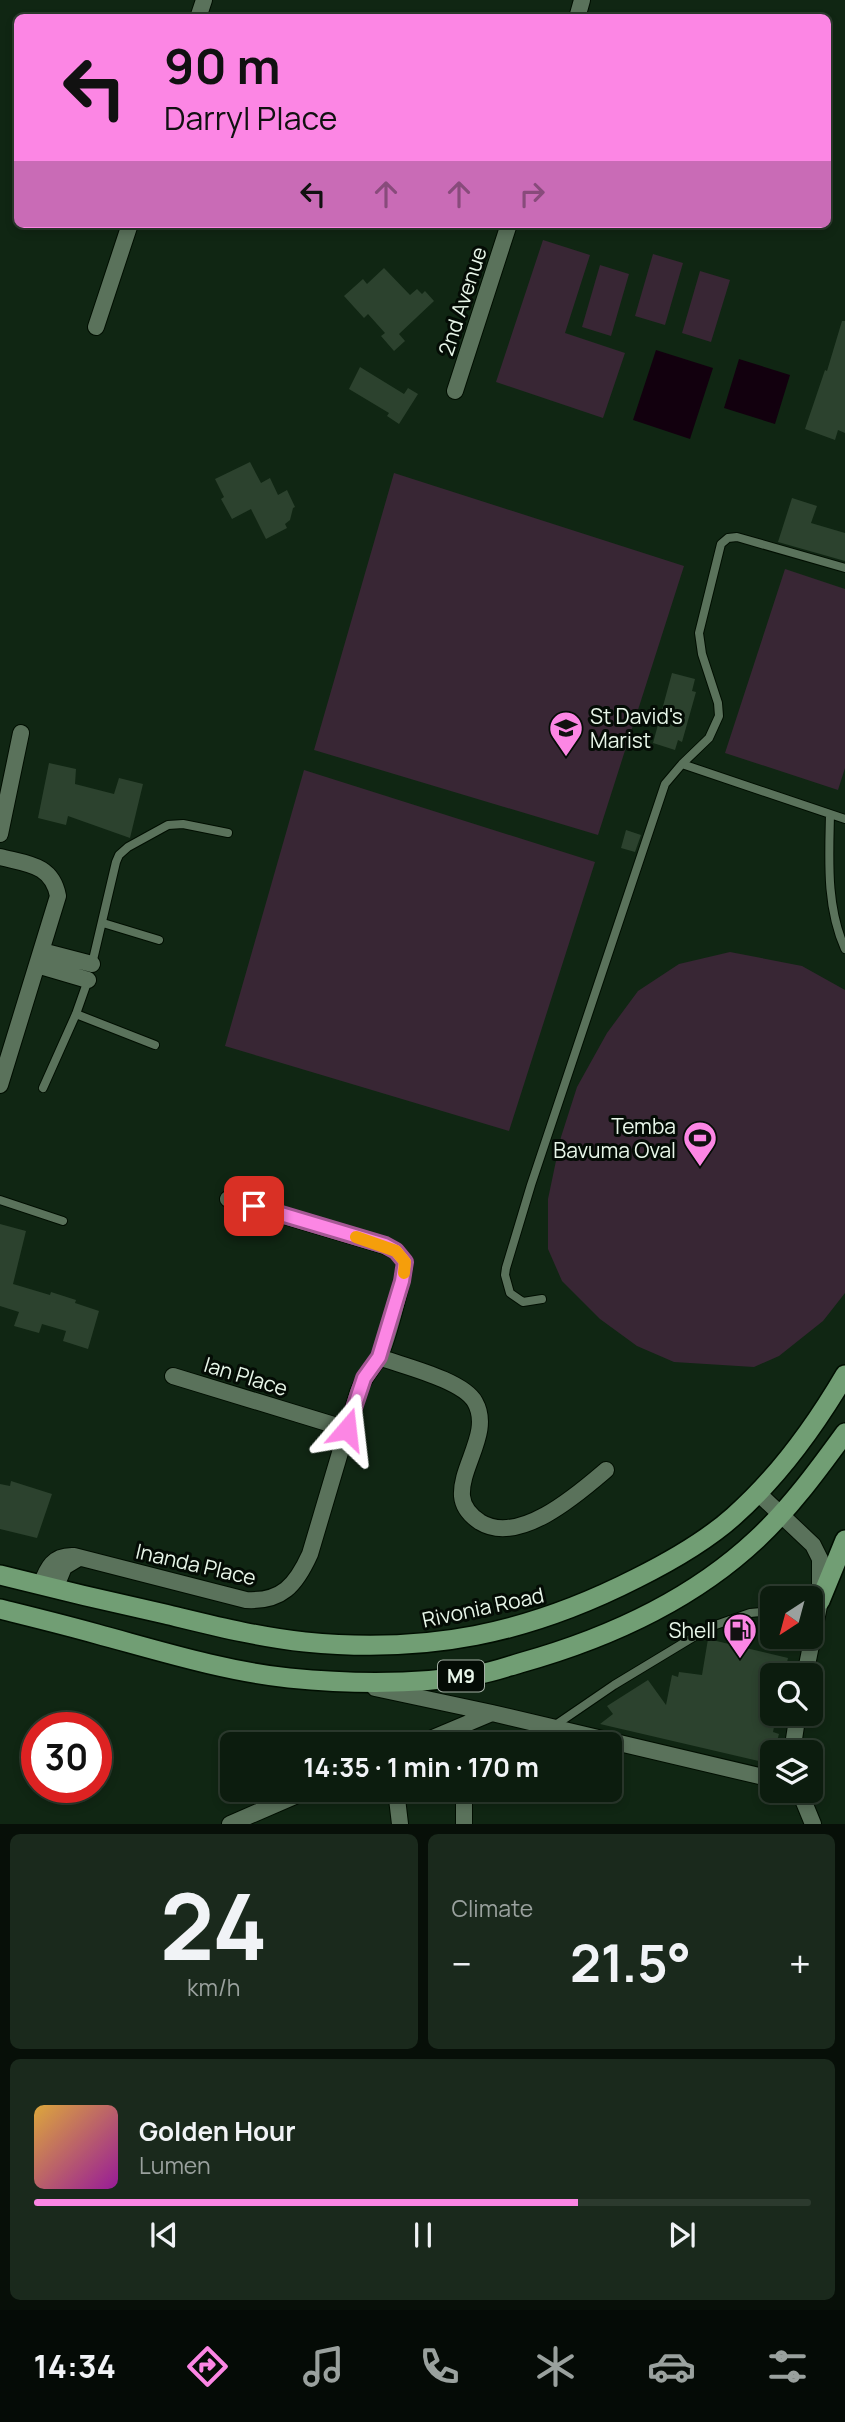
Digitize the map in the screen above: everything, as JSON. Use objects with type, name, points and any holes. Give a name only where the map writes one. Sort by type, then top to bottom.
[{"type":"main road","name":"Rivonia Road","points":[[0,1575],[239,1632],[303,1642],[370,1646],[431,1644],[505,1630],[563,1613],[679,1556],[711,1535],[735,1515],[795,1450],[823,1412],[845,1375]]},
{"type":"main road","points":[[823,1412],[845,1391]]},
{"type":"main road","name":"M9","points":[[0,1608],[219,1666],[287,1678],[347,1682],[423,1681],[480,1674],[551,1654],[611,1632],[666,1604],[714,1573],[755,1541],[781,1516],[845,1433]]},
{"type":"main road","points":[[823,1594],[845,1540]]},
{"type":"street","points":[[96,327],[129,228]]},
{"type":"street","name":"2nd Avenue","points":[[455,391],[508,228]]},
{"type":"street","points":[[0,834],[21,733]]},
{"type":"street","points":[[0,857],[45,871],[56,887],[56,906],[0,1085]]},
{"type":"street","points":[[39,958],[86,968]]},
{"type":"street","name":"Inanda Place","points":[[48,1587],[46,1571],[53,1562],[63,1557],[79,1558],[246,1600],[271,1599],[283,1593],[298,1576],[310,1554],[364,1378],[379,1357],[402,1281],[405,1262],[396,1251],[385,1245],[228,1199]]},
{"type":"street","points":[[379,1357],[456,1385],[476,1403],[479,1415],[478,1432],[462,1498],[474,1518],[486,1526],[502,1529],[540,1517],[559,1507],[606,1470]]},
{"type":"street","name":"Ian Place","points":[[173,1376],[347,1429]]},
{"type":"street","points":[[757,1492],[813,1545],[820,1559],[820,1586]]},
{"type":"street","points":[[347,1682],[760,1776]]},
{"type":"street","points":[[462,1732],[492,1713]]},
{"type":"street","points":[[230,1824],[281,1802]]},
{"type":"street","points":[[397,1802],[400,1824]]},
{"type":"street","points":[[464,1802],[464,1824]]},
{"type":"street","points":[[804,1803],[813,1824]]},
{"type":"lane","points":[[542,1299],[523,1302],[510,1293],[506,1268],[531,1185],[665,784],[709,738],[719,716],[699,633],[721,544],[728,538],[737,537],[845,568]]},
{"type":"lane","points":[[682,764],[845,819]]},
{"type":"lane","points":[[830,814],[832,906],[837,931],[845,949]]},
{"type":"lane","points":[[43,1088],[76,1014],[86,968],[103,923],[119,855],[128,846],[168,825],[183,824],[228,833]]},
{"type":"lane","points":[[103,923],[159,940]]},
{"type":"lane","points":[[76,1014],[155,1045]]},
{"type":"lane","points":[[0,1200],[63,1221]]},
{"type":"lane","points":[[551,1728],[614,1685],[710,1627],[760,1612]]},
{"type":"shaded area","points":[[543,240],[590,255],[565,333],[625,353],[603,418],[496,382]]},
{"type":"shaded area","points":[[653,254],[683,263],[665,325],[635,316]]},
{"type":"shaded area","points":[[600,265],[629,274],[611,336],[582,327]]},
{"type":"shaded area","points":[[700,271],[730,280],[711,342],[682,333]]},
{"type":"shaded area","points":[[656,350],[713,368],[690,439],[633,420]]},
{"type":"shaded area","points":[[739,359],[790,375],[775,424],[724,408]]},
{"type":"shaded area","points":[[394,473],[684,566],[598,835],[314,750]]},
{"type":"shaded area","points":[[785,569],[845,589],[845,768],[838,790],[725,753]]},
{"type":"shaded area","points":[[304,770],[595,862],[509,1131],[225,1046]]},
{"type":"shaded area","name":"Temba Bavuma Oval","points":[[730,952],[802,966],[845,990],[845,1293],[823,1321],[779,1356],[754,1367],[674,1362],[637,1346],[600,1319],[562,1281],[548,1249],[548,1199],[561,1137],[577,1087],[607,1033],[638,991],[679,964]]},
{"type":"building","points":[[384,268],[410,295],[417,289],[422,294],[425,291],[434,301],[399,334],[405,341],[394,351],[381,336],[385,333],[368,314],[364,318],[344,296],[363,279],[367,284]]},
{"type":"building","points":[[842,321],[845,321],[845,433],[838,430],[835,440],[805,429]]},
{"type":"building","points":[[360,367],[404,394],[408,388],[418,394],[399,424],[387,416],[389,413],[349,389]]},
{"type":"building","points":[[250,462],[261,483],[270,478],[278,495],[287,490],[295,507],[290,520],[285,524],[287,528],[266,539],[251,509],[232,519],[221,499],[224,497],[215,479]]},
{"type":"building","points":[[792,498],[817,506],[811,523],[845,533],[845,561],[778,542]]},
{"type":"building","points":[[672,673],[695,679],[692,691],[696,692],[682,742],[678,740],[675,750],[653,743]]},
{"type":"building","points":[[49,763],[76,769],[75,784],[114,794],[119,778],[143,784],[130,838],[68,816],[66,825],[38,818]]},
{"type":"building","points":[[626,830],[641,835],[635,852],[621,848]]},
{"type":"building","points":[[0,1224],[26,1231],[13,1284],[50,1295],[51,1292],[99,1311],[88,1349],[63,1341],[66,1331],[42,1324],[39,1333],[14,1326],[19,1312],[0,1306]]},
{"type":"building","points":[[11,1481],[52,1494],[37,1538],[0,1529],[0,1484],[10,1486]]},
{"type":"building","points":[[708,1639],[788,1658],[787,1663],[760,1663],[760,1726],[774,1726],[773,1732],[779,1734],[777,1740],[760,1740],[760,1761],[600,1724],[613,1714],[607,1706],[648,1680],[666,1705],[672,1675],[678,1677],[679,1672],[702,1675]]},
{"type":"slow traffic","points":[[356,1237],[396,1251],[405,1262],[404,1273]]},
{"type":"place","name":"St David's Marist","points":[[566,758]]},
{"type":"place","name":"Temba Bavuma Oval","points":[[700,1168]]},
{"type":"place","name":"Shell","points":[[740,1660]]},
{"type":"route","points":[[254,1206],[385,1245],[396,1251],[405,1262],[402,1281],[379,1357],[364,1378],[347,1429]]}]
